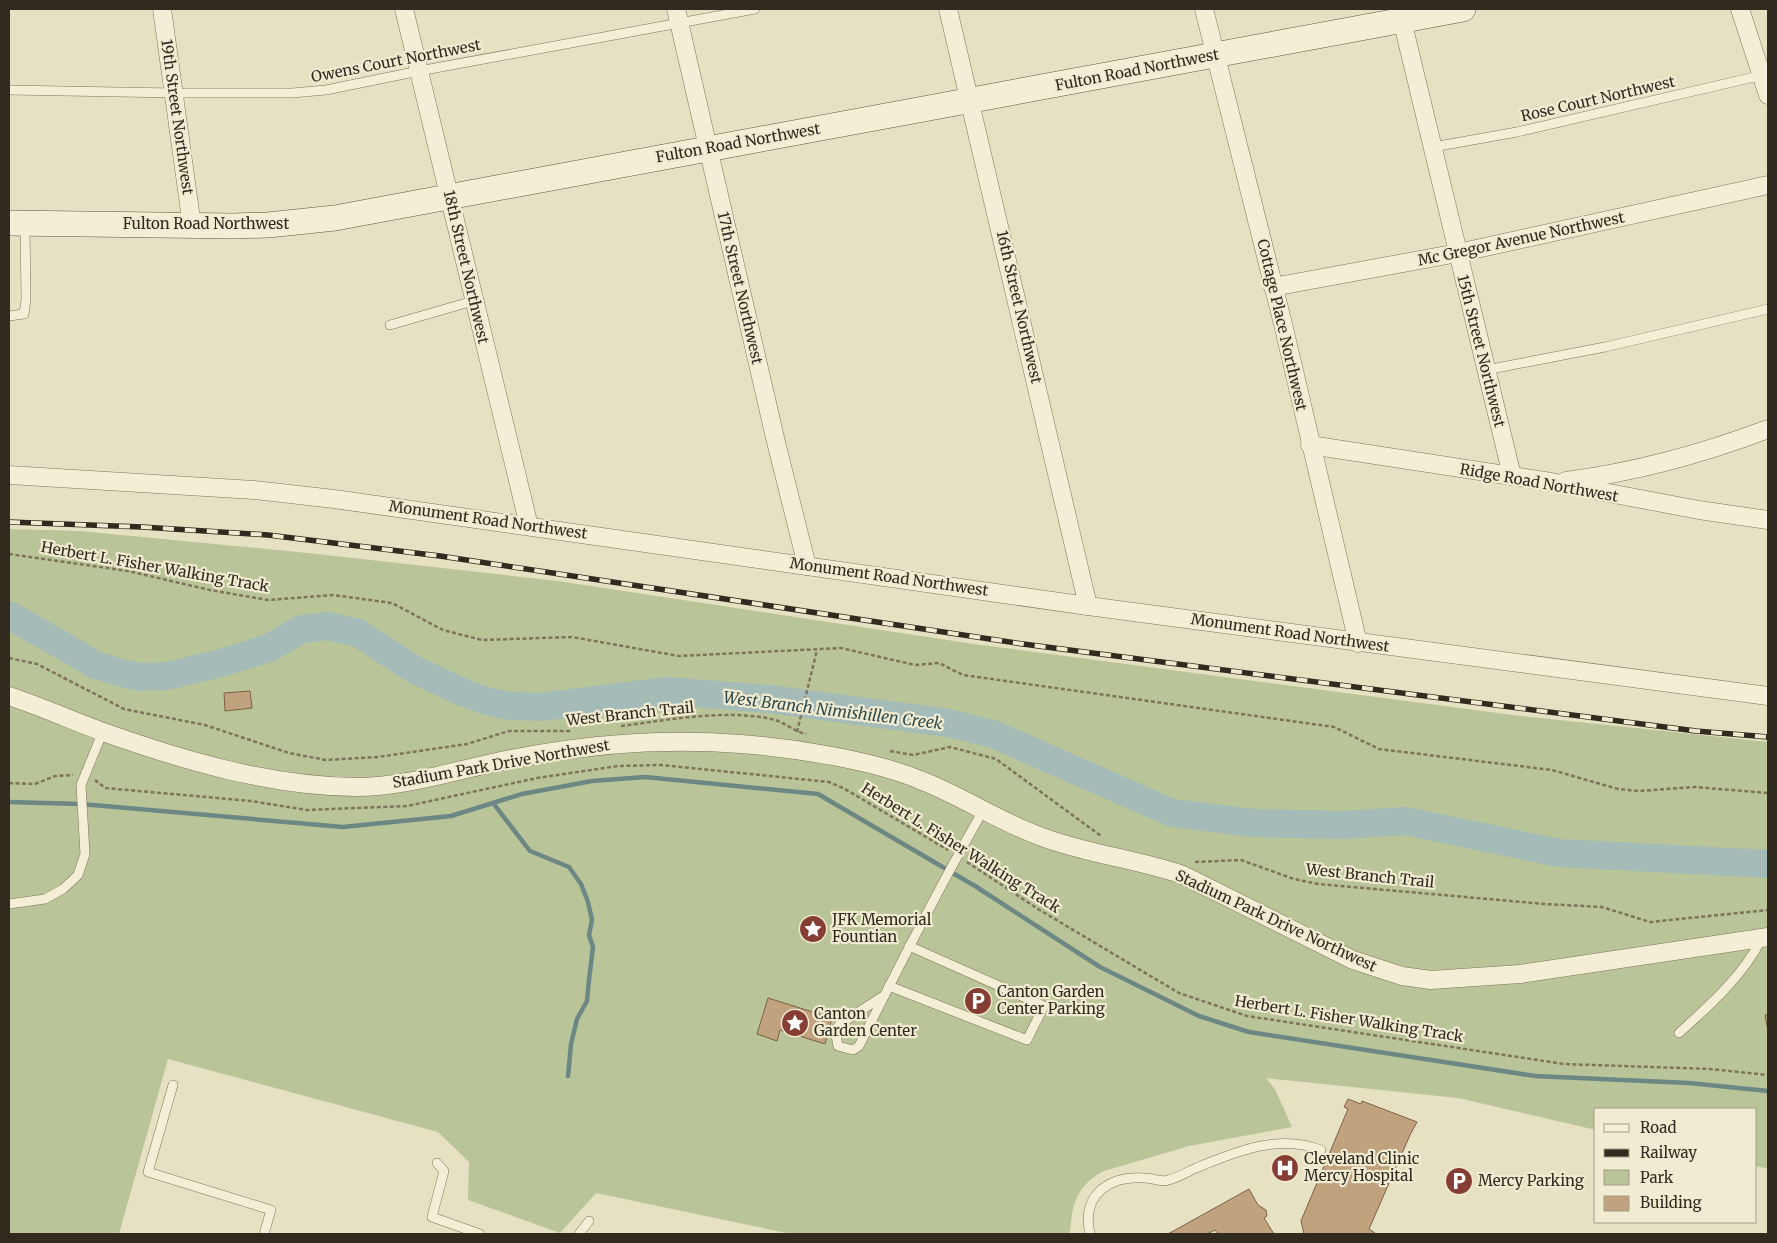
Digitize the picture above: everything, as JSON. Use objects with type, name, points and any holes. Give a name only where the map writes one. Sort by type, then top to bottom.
[{"type":"main road","name":"Fulton Road Northwest","points":[[17,223],[250,226],[301,223],[970,101],[1411,16],[1463,9]]},
{"type":"street","name":"19th Street Northwest","points":[[162,9],[192,226]]},
{"type":"street","name":"18th Street Northwest","points":[[404,9],[450,196],[473,301],[529,526]]},
{"type":"street","name":"16th Street Northwest","points":[[948,9],[1088,606]]},
{"type":"street","name":"Cottage Place Northwest","points":[[1204,9],[1358,643]]},
{"type":"street","points":[[1740,9],[1765,74],[1768,95]]},
{"type":"street","name":"17th Street Northwest","points":[[678,16],[776,442],[807,566]]},
{"type":"street","name":"15th Street Northwest","points":[[1411,16],[1433,147],[1512,476]]},
{"type":"street","name":"Mc Gregor Avenue Northwest","points":[[1273,287],[1458,253],[1768,185]]},
{"type":"street","points":[[1552,482],[1600,476],[1673,461],[1718,448],[1768,429]]},
{"type":"street","name":"Ridge Road Northwest","points":[[1310,445],[1552,482],[1600,493],[1768,520]]},
{"type":"street","name":"Monument Road Northwest","points":[[9,475],[254,490],[529,526],[1358,643],[1768,696]]},
{"type":"street","name":"Stadium Park Drive Northwest","points":[[9,696],[103,732],[173,756],[223,769],[278,780],[356,787],[413,780],[511,759],[616,744],[710,742],[745,744],[848,760],[895,771],[921,780],[1037,836],[1068,846],[1162,868],[1183,875],[1353,960],[1402,976],[1432,980],[1472,979],[1520,974],[1765,937]]},
{"type":"lane","name":"Owens Court Northwest","points":[[9,90],[174,93],[292,93],[326,90],[678,16],[755,9]]},
{"type":"lane","name":"Rose Court Northwest","points":[[1433,147],[1517,132],[1765,74]]},
{"type":"lane","points":[[9,316],[24,314],[26,300],[17,223]]},
{"type":"lane","points":[[390,325],[473,301]]},
{"type":"lane","points":[[1486,370],[1605,347],[1768,309]]},
{"type":"lane","points":[[9,904],[45,899],[62,889],[78,875],[85,854],[82,819],[82,781],[103,732]]},
{"type":"lane","points":[[885,995],[840,1024],[835,1030],[838,1046],[853,1050],[859,1046],[885,995],[909,946],[984,809]]},
{"type":"lane","points":[[1679,1033],[1719,997],[1765,937]]},
{"type":"lane","points":[[889,986],[1027,1040],[1044,1006],[909,946]]},
{"type":"lane","points":[[173,1085],[148,1172],[271,1210],[264,1234]]},
{"type":"lane","points":[[1090,1234],[1088,1212],[1094,1199],[1102,1189],[1122,1179],[1139,1177],[1166,1181],[1215,1160],[1268,1144],[1301,1143],[1321,1150]]},
{"type":"lane","points":[[437,1163],[444,1171],[432,1217],[480,1234]]},
{"type":"lane","points":[[579,1234],[588,1221]]},
{"type":"path","name":"Herbert L. Fisher Walking Track","points":[[9,554],[128,571],[210,590],[268,600],[333,594],[392,603],[443,630],[482,640],[572,637],[678,656],[842,648],[915,665],[939,663],[963,675],[1334,727],[1379,749],[1552,770],[1618,789],[1638,791],[1695,787],[1768,793]]},
{"type":"path","points":[[797,732],[817,650]]},
{"type":"path","name":"West Branch Trail","points":[[9,658],[37,664],[124,709],[205,725],[289,754],[326,760],[378,757],[467,744],[509,731],[581,731]]},
{"type":"path","name":"West Branch Trail","points":[[616,727],[743,714],[774,719],[797,732],[806,734]]},
{"type":"path","points":[[887,751],[913,755],[950,747],[996,759],[1100,835],[1109,839]]},
{"type":"path","name":"Herbert L. Fisher Walking Track","points":[[9,783],[34,784],[55,776],[82,781],[94,779],[104,788],[251,801],[307,810],[407,806],[537,778],[618,766],[661,765],[829,782],[845,789],[1038,909],[1180,993],[1247,1016],[1564,1064],[1710,1069],[1768,1075]]},
{"type":"path","name":"West Branch Trail","points":[[1189,861],[1198,863],[1241,860],[1294,879],[1318,884],[1545,904],[1602,907],[1650,922],[1768,910]]},
{"type":"green space","points":[[9,529],[80,531],[308,553],[558,581],[974,644],[1513,715],[1768,742],[1768,1169],[1757,1166],[1757,1108],[1594,1108],[1594,1130],[1458,1098],[1266,1078],[1275,1089],[1292,1127],[1189,1146],[1104,1171],[1082,1188],[1073,1207],[1069,1234],[791,1234],[596,1193],[560,1233],[468,1200],[469,1162],[438,1132],[168,1059],[119,1234],[9,1234]]},
{"type":"building","points":[[250,691],[252,708],[225,711],[224,693]]},
{"type":"building","points":[[768,998],[832,1018],[825,1044],[780,1030],[777,1041],[757,1034]]},
{"type":"building","points":[[1765,1015],[1768,1015],[1768,1031]]},
{"type":"building","name":"Cleveland Clinic Mercy Hospital","points":[[1348,1099],[1361,1104],[1362,1101],[1417,1122],[1369,1229],[1376,1234],[1304,1234],[1301,1221],[1348,1109],[1344,1107]]},
{"type":"building","points":[[1249,1189],[1258,1205],[1266,1210],[1267,1216],[1264,1218],[1274,1234],[1218,1234],[1215,1230],[1207,1234],[1168,1234]]},
{"type":"waterway","name":"West Branch Nimishillen Creek","points":[[9,615],[96,665],[141,677],[167,676],[221,663],[269,648],[302,629],[328,626],[358,633],[415,670],[462,692],[486,701],[510,706],[540,707],[667,691],[769,699],[948,723],[993,734],[1172,813],[1253,823],[1343,825],[1405,821],[1559,853],[1768,864]]},
{"type":"waterway","points":[[9,802],[81,804],[343,827],[451,816],[522,794],[592,781],[645,777],[818,794],[975,886],[1100,967],[1199,1016],[1249,1032],[1535,1076],[1689,1083],[1768,1091]]},
{"type":"waterway","points":[[493,803],[530,851],[569,867],[581,884],[588,902],[592,920],[589,935],[593,947],[587,1001],[577,1019],[571,1044],[568,1076]]},
{"type":"railway","points":[[9,522],[142,527],[268,535],[440,556],[1023,644],[1696,731],[1768,737]]},
{"type":"place","name":"JFK Memorial Fountian","points":[[813,929]]},
{"type":"place","name":"Canton Garden Center Parking","points":[[978,1001]]},
{"type":"place","name":"Canton Garden Center","points":[[795,1023]]},
{"type":"place","name":"Cleveland Clinic Mercy Hospital","points":[[1285,1168]]},
{"type":"place","name":"Mercy Parking","points":[[1459,1181]]}]
